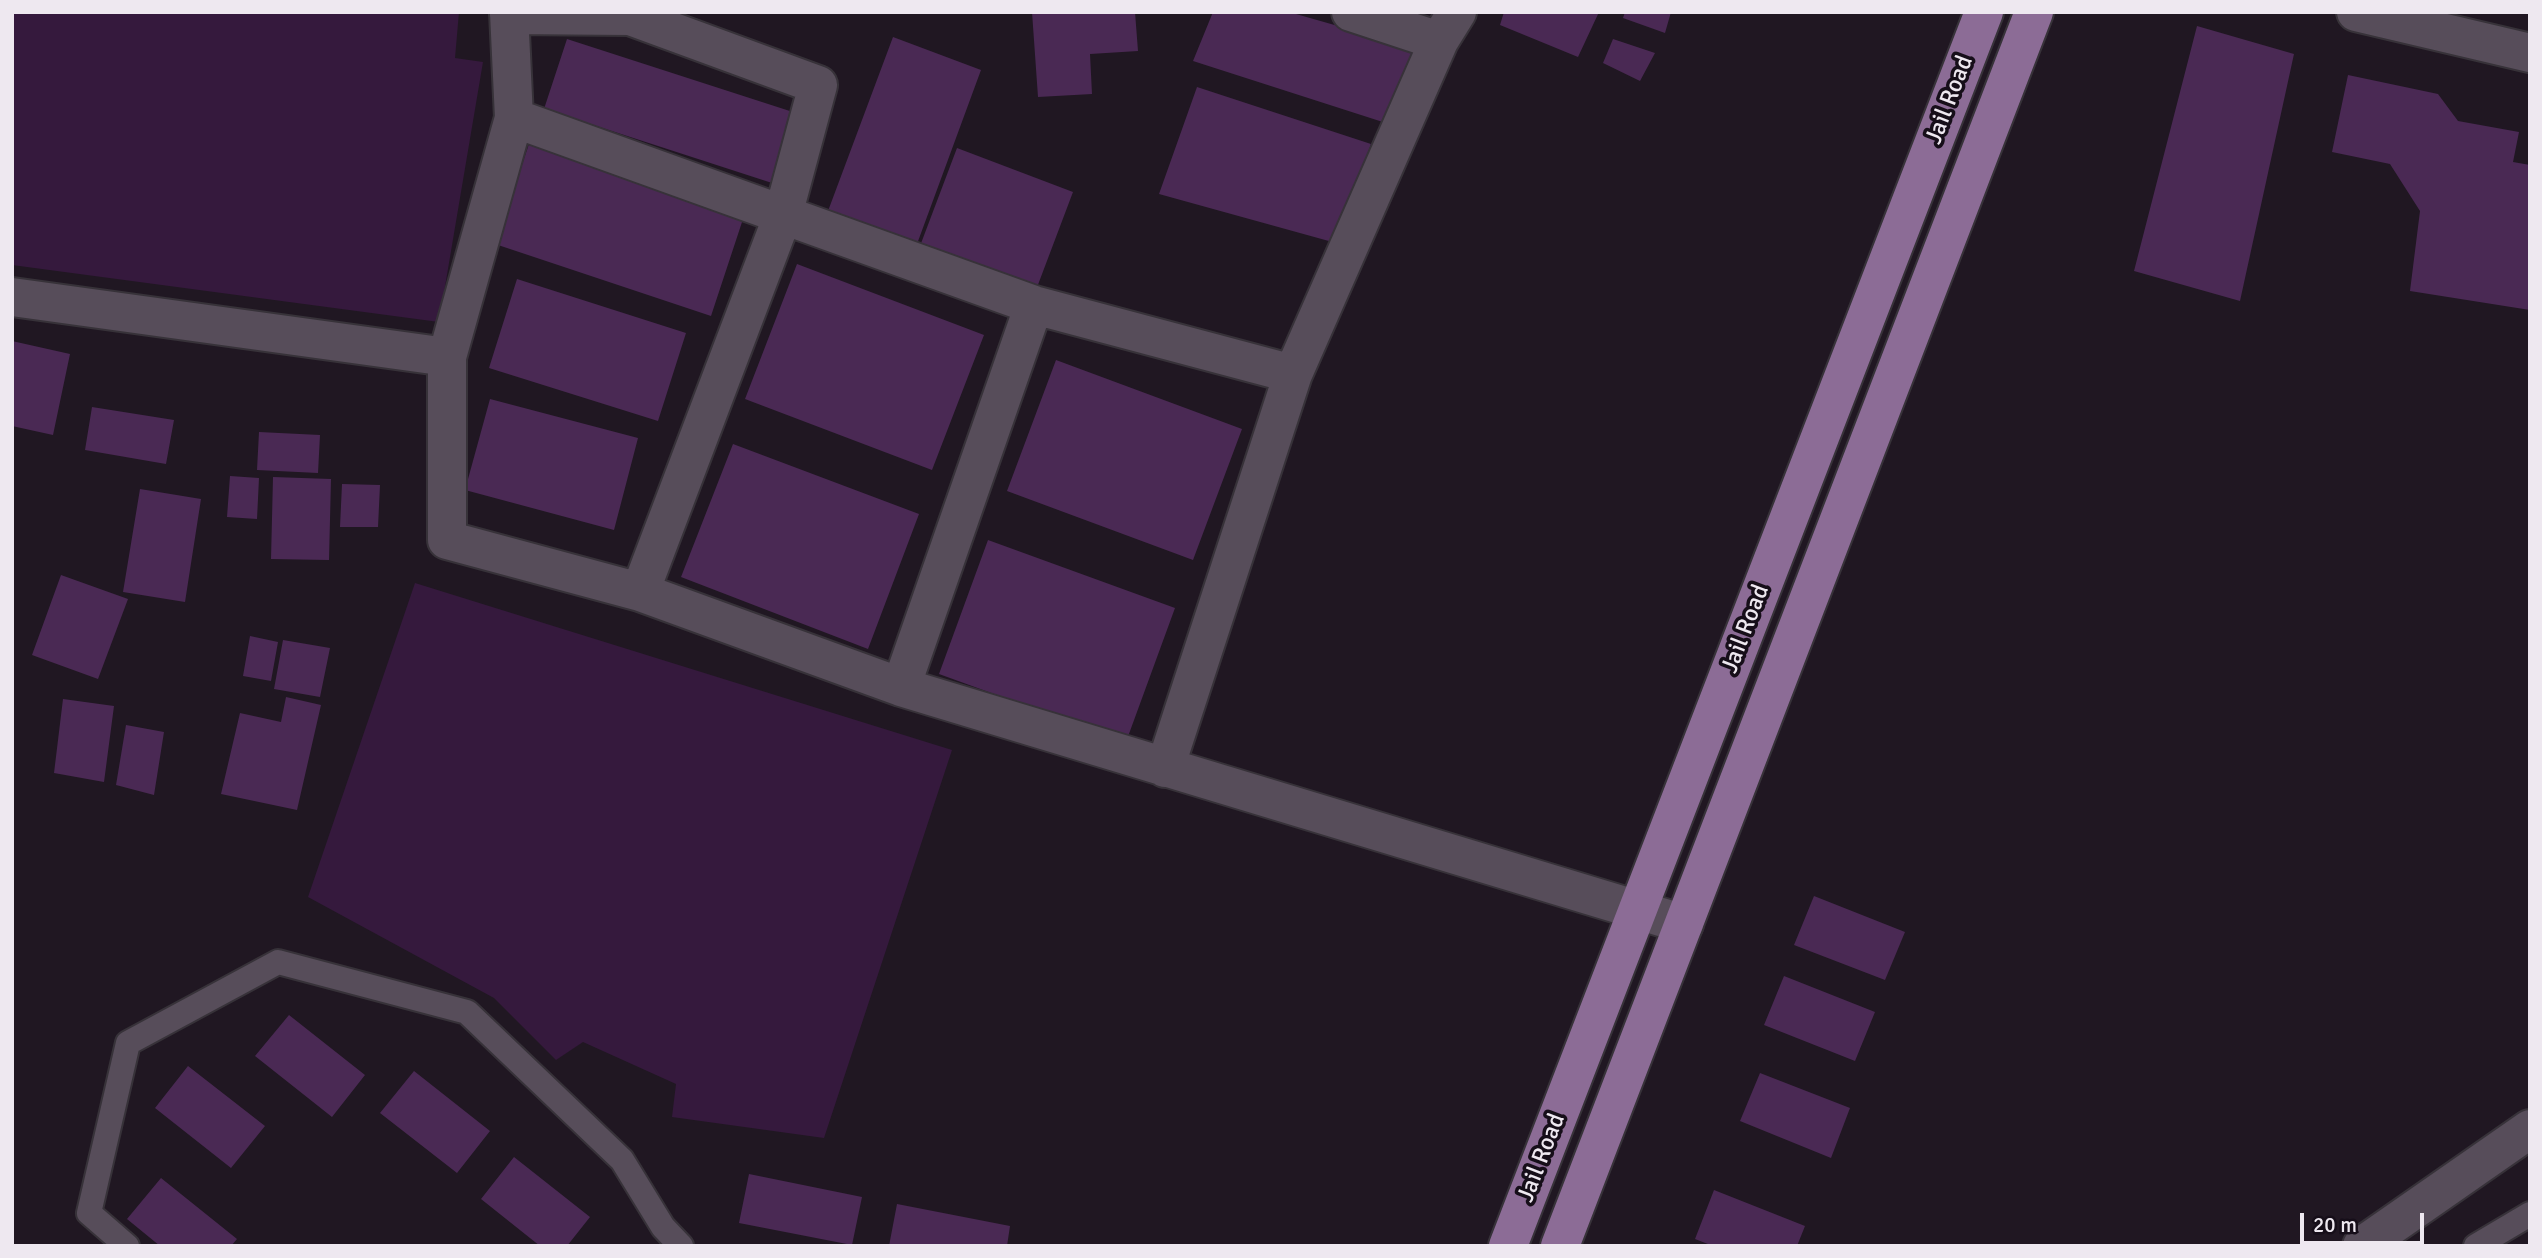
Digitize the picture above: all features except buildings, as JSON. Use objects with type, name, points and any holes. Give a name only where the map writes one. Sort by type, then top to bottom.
[{"type":"main road","name":"Jail Road","points":[[1508,1246],[1984,12]]},
{"type":"main road","name":"Jail Road","points":[[1560,1246],[2034,12]]},
{"type":"street","points":[[1165,768],[1293,374],[1448,27],[1351,12]]},
{"type":"street","points":[[2356,12],[2530,53]]},
{"type":"street","points":[[640,592],[783,215],[818,85],[629,16],[509,14],[514,118],[447,357],[447,540],[640,592],[901,687],[1684,924]]},
{"type":"street","points":[[514,118],[1034,305],[1293,374]]},
{"type":"street","points":[[12,297],[447,357]]},
{"type":"street","points":[[901,687],[1034,305]]},
{"type":"street","points":[[2362,1246],[2530,1129]]},
{"type":"lane","points":[[127,1246],[89,1213],[128,1043],[278,962],[467,1012],[622,1160],[663,1227],[681,1246]]},
{"type":"lane","points":[[2476,1246],[2530,1213]]},
{"type":"shaded area","points":[[12,12],[459,12],[455,58],[483,62],[439,322],[12,265]]},
{"type":"shaded area","points":[[415,583],[952,750],[824,1138],[672,1117],[676,1084],[583,1042],[556,1060],[494,998],[308,897]]}]
